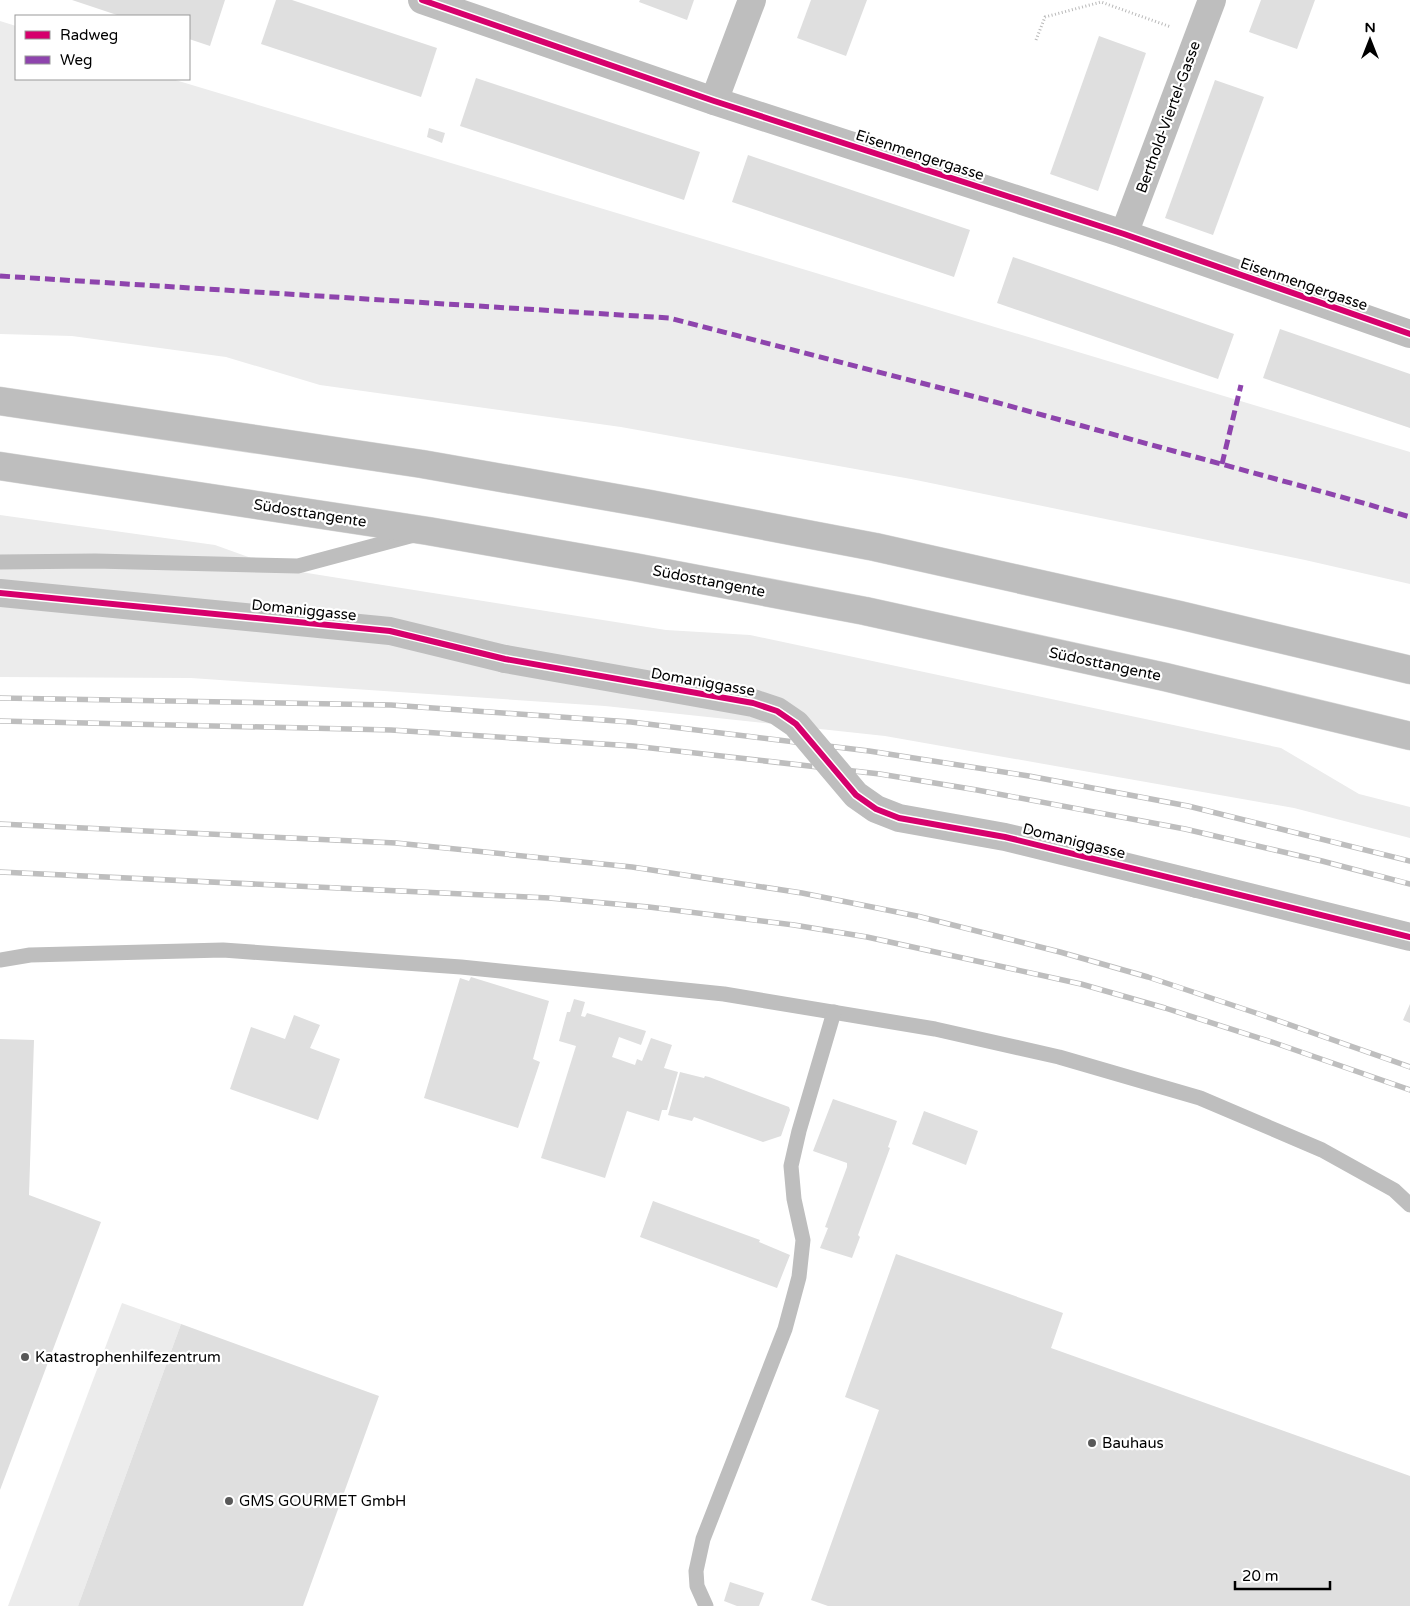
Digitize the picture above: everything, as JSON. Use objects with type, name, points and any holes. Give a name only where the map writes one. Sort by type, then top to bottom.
[{"type":"main road","name":"Eisenmengergasse","points":[[422,0],[714,101],[1124,234],[1410,334]]},
{"type":"main road","points":[[714,101],[752,0]]},
{"type":"main road","name":"Berthold-Viertel-Gasse","points":[[1124,234],[1212,0]]},
{"type":"main road","points":[[0,401],[422,464],[650,504],[884,549],[1179,615],[1410,670]]},
{"type":"main road","name":"Südosttangente","points":[[0,466],[428,531],[634,567],[865,611],[1165,677],[1410,736]]},
{"type":"main road","name":"Domaniggasse","points":[[0,593],[390,631],[505,659],[753,702],[777,711],[796,724],[856,795],[876,809],[899,818],[1005,837],[1410,937]]},
{"type":"lane","points":[[0,562],[95,561],[298,566],[428,531]]},
{"type":"lane","points":[[0,960],[30,955],[223,950],[462,967],[724,994],[935,1029],[1049,1055],[1200,1098],[1322,1150],[1394,1190],[1410,1205]]},
{"type":"lane","points":[[706,1606],[697,1586],[696,1571],[703,1539],[785,1329],[800,1277],[803,1240],[794,1199],[791,1166],[799,1131],[834,1012]]},
{"type":"path","points":[[1096,0],[1198,37]]},
{"type":"path","points":[[1036,40],[1045,18],[1101,2]]},
{"type":"shaded area","points":[[0,21],[15,26],[15,80],[175,80],[1410,452],[1410,584],[1305,560],[911,479],[621,427],[320,385],[226,357],[72,336],[0,334]]},
{"type":"shaded area","points":[[0,515],[215,545],[282,569],[666,630],[750,635],[1281,748],[1359,794],[1410,807],[1410,838],[1294,808],[885,736],[605,706],[191,678],[0,677]]},
{"type":"shaded area","points":[[122,1303],[181,1324],[78,1606],[8,1606]]},
{"type":"building","points":[[72,0],[225,0],[210,46],[190,39],[190,15],[117,15]]},
{"type":"building","points":[[276,0],[292,0],[437,48],[421,97],[261,44]]},
{"type":"building","points":[[640,0],[694,0],[687,20],[639,2]]},
{"type":"building","points":[[811,0],[867,0],[846,56],[797,38]]},
{"type":"building","points":[[1261,0],[1315,0],[1297,49],[1249,32]]},
{"type":"building","points":[[1099,36],[1146,53],[1098,191],[1050,174]]},
{"type":"building","points":[[476,78],[700,152],[684,200],[460,126]]},
{"type":"building","points":[[1215,80],[1264,97],[1213,235],[1165,218]]},
{"type":"building","points":[[429,128],[445,133],[442,143],[427,137]]},
{"type":"building","points":[[748,155],[970,230],[954,277],[732,202]]},
{"type":"building","points":[[1013,257],[1234,334],[1218,379],[997,303]]},
{"type":"building","points":[[1280,329],[1410,374],[1410,428],[1263,378]]},
{"type":"building","points":[[471,977],[549,1001],[533,1059],[540,1062],[518,1128],[424,1098],[460,978],[469,981]]},
{"type":"building","points":[[574,999],[585,1002],[581,1016],[585,1017],[587,1013],[646,1031],[641,1045],[619,1037],[612,1057],[635,1065],[637,1059],[642,1061],[651,1038],[672,1045],[664,1068],[678,1072],[667,1110],[662,1110],[659,1121],[627,1111],[605,1178],[541,1158],[576,1046],[559,1041],[567,1012],[570,1012]]},
{"type":"building","points":[[1410,1004],[1410,1023],[1403,1020]]},
{"type":"building","points":[[294,1015],[320,1025],[310,1048],[340,1059],[318,1120],[230,1089],[251,1027],[285,1039]]},
{"type":"building","name":"Katastrophenhilfezentrum","points":[[0,1039],[34,1040],[29,1195],[101,1222],[0,1490]]},
{"type":"building","points":[[680,1072],[704,1078],[705,1076],[709,1077],[789,1107],[790,1110],[781,1136],[763,1142],[694,1117],[692,1121],[668,1115]]},
{"type":"building","points":[[833,1099],[897,1121],[888,1147],[890,1148],[858,1235],[860,1237],[852,1258],[820,1248],[828,1228],[825,1227],[847,1167],[847,1163],[813,1151]]},
{"type":"building","points":[[924,1111],[978,1131],[966,1165],[912,1144]]},
{"type":"building","points":[[653,1201],[760,1240],[759,1242],[790,1255],[777,1288],[640,1237]]},
{"type":"building","name":"Bauhaus","points":[[896,1254],[1063,1313],[1051,1348],[1410,1476],[1410,1606],[828,1606],[811,1600],[879,1410],[845,1397]]},
{"type":"building","name":"GMS GOURMET GmbH","points":[[181,1324],[379,1396],[303,1606],[78,1606]]},
{"type":"building","points":[[730,1582],[764,1593],[759,1606],[737,1606],[724,1601]]},
{"type":"railway","points":[[0,698],[391,705],[631,722],[869,751],[1029,776],[1188,806],[1410,861]]},
{"type":"railway","points":[[0,721],[391,730],[633,746],[880,774],[1185,829],[1410,884]]},
{"type":"railway","points":[[0,824],[396,843],[632,867],[802,893],[917,916],[1060,952],[1148,977],[1410,1067]]},
{"type":"railway","points":[[0,872],[549,898],[649,907],[794,925],[867,937],[1081,984],[1275,1043],[1410,1090]]},
{"type":"marked path","points":[[0,276],[669,318],[995,402],[1410,517]]},
{"type":"marked path","points":[[1222,464],[1241,385]]},
{"type":"cycle path","points":[[422,0],[714,101],[1124,234],[1410,334]]},
{"type":"cycle path","points":[[0,593],[390,631],[505,659],[753,703],[777,711],[796,724],[856,795],[876,809],[899,818],[1005,837],[1410,937]]},
{"type":"place","name":"Katastrophenhilfezentrum","points":[[25,1357]]},
{"type":"place","name":"Bauhaus","points":[[1092,1443]]},
{"type":"place","name":"GMS GOURMET GmbH","points":[[229,1501]]}]
